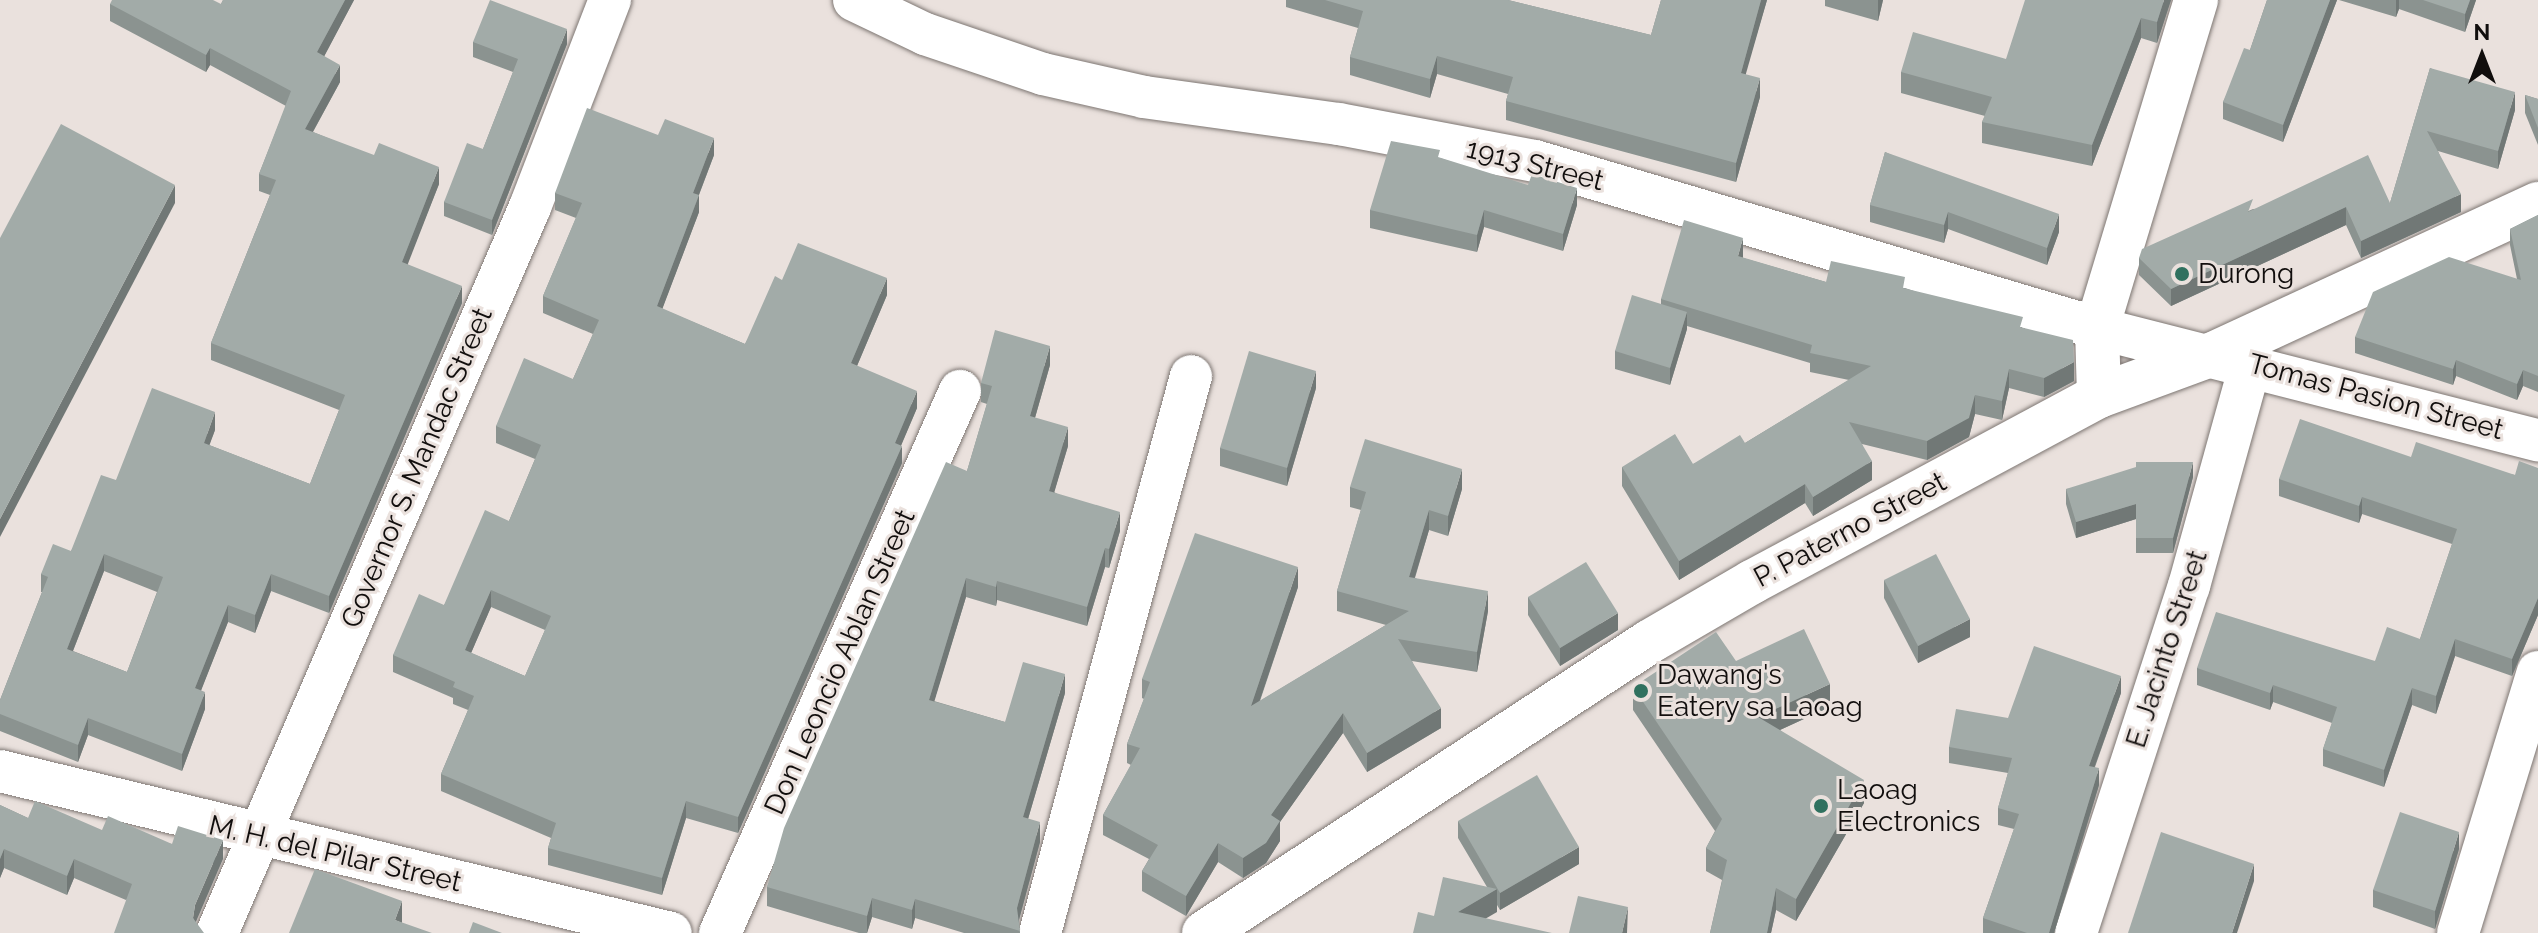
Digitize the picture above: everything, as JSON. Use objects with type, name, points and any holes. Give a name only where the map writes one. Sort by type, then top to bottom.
[{"type":"main road","points":[[2099,396],[2097,328],[2196,0]]},
{"type":"main road","name":"P. Paterno Street","points":[[1204,933],[1649,642],[2099,396],[2232,359],[2538,204]]},
{"type":"street","name":"Governor S. Mandac Street","points":[[217,933],[256,836],[530,207],[610,0]]},
{"type":"street","name":"1913 Street","points":[[854,0],[925,34],[1043,74],[1144,97],[1339,124],[1535,161],[2097,328],[2232,359]]},
{"type":"street","name":"Tomas Pasion Street","points":[[2232,359],[2538,440]]},
{"type":"street","name":"E. Jacinto Street","points":[[2076,933],[2189,586],[2232,359]]},
{"type":"street","points":[[1040,933],[1191,376]]},
{"type":"street","name":"Don Leoncio Ablan Street","points":[[720,933],[960,391]]},
{"type":"street","points":[[2458,933],[2538,672]]},
{"type":"street","name":"M. H. del Pilar Street","points":[[0,771],[256,836],[671,933]]},
{"type":"building","points":[[112,0],[213,0],[221,4],[223,0],[345,0],[317,52],[340,65],[305,129],[374,155],[379,143],[439,167],[402,262],[462,286],[329,596],[271,574],[255,615],[228,605],[195,688],[205,692],[182,754],[88,718],[78,745],[0,714],[0,700],[48,577],[41,574],[53,544],[71,551],[101,475],[116,480],[152,388],[215,412],[204,443],[310,484],[345,395],[211,343],[276,180],[259,174],[291,91],[210,48],[206,55],[110,4]],"holes":[[[104,554],[163,577],[127,672],[67,649]]]},
{"type":"building","points":[[490,0],[567,29],[492,220],[444,202],[467,143],[483,149],[518,59],[473,42]]},
{"type":"building","points":[[1325,0],[1508,0],[1651,35],[1661,0],[1761,0],[1741,73],[1760,78],[1736,163],[1506,101],[1513,77],[1437,56],[1430,79],[1350,57],[1363,11]]},
{"type":"building","points":[[2025,0],[2164,0],[2157,22],[2141,18],[2092,145],[1982,122],[1992,97],[1901,72],[1913,32],[2006,59]]},
{"type":"building","points":[[2267,0],[2330,0],[2283,125],[2223,102],[2244,48],[2250,50]]},
{"type":"building","points":[[2423,0],[2470,0],[2465,14]]},
{"type":"building","points":[[2430,68],[2515,92],[2498,151],[2427,131],[2461,194],[2361,241],[2346,207],[2171,289],[2139,258],[2142,249],[2253,199],[2248,212],[2368,155],[2390,203]]},
{"type":"building","points":[[2525,95],[2538,99],[2538,128]]},
{"type":"building","points":[[587,108],[658,135],[665,119],[714,138],[693,193],[699,195],[657,306],[745,344],[775,276],[782,280],[798,243],[887,278],[851,363],[917,391],[895,443],[902,446],[738,817],[686,801],[662,878],[548,848],[556,823],[441,774],[474,696],[453,687],[455,682],[393,655],[419,594],[444,605],[485,510],[509,521],[541,445],[496,426],[524,358],[573,379],[599,320],[543,296],[582,203],[555,193]],"holes":[[[491,590],[551,616],[525,676],[465,650]]]},
{"type":"building","points":[[61,124],[175,185],[0,519],[0,238]]},
{"type":"building","points":[[1391,141],[1440,150],[1438,157],[1528,185],[1532,174],[1577,188],[1563,234],[1484,210],[1477,235],[1370,210]]},
{"type":"building","points":[[1885,152],[2059,214],[2047,248],[1948,212],[1944,225],[1870,205]]},
{"type":"building","points":[[2538,215],[2538,376],[2523,370],[2517,384],[2456,360],[2453,369],[2355,337],[2373,292],[2449,257],[2521,280],[2510,229]]},
{"type":"building","points":[[1684,220],[1743,238],[1738,256],[1826,282],[1831,261],[1905,277],[1903,288],[2023,317],[2020,327],[2073,340],[2074,362],[2044,378],[2009,369],[2002,401],[1975,395],[1969,418],[1927,441],[1849,422],[1872,461],[1813,497],[1805,484],[1679,561],[1622,467],[1675,434],[1693,464],[1740,435],[1745,443],[1871,366],[1810,353],[1812,345],[1661,299]]},
{"type":"building","points":[[1632,295],[1687,312],[1670,368],[1615,351]]},
{"type":"building","points":[[995,330],[1050,346],[1030,416],[1068,427],[1049,491],[1120,512],[1087,607],[997,581],[996,587],[966,578],[929,700],[1005,722],[1023,662],[1065,674],[1023,817],[1040,822],[1017,908],[1020,931],[915,899],[912,910],[872,898],[867,916],[767,887],[784,828],[946,462],[967,471],[992,386],[981,383]]},
{"type":"building","points":[[1249,351],[1316,371],[1287,468],[1220,448]]},
{"type":"building","points":[[2300,419],[2411,457],[2416,442],[2515,475],[2519,461],[2538,468],[2538,598],[2512,659],[2455,639],[2436,696],[2412,688],[2384,770],[2323,749],[2337,707],[2273,685],[2270,693],[2197,668],[2216,612],[2375,661],[2387,627],[2420,639],[2457,529],[2362,497],[2359,506],[2279,479]]},
{"type":"building","points":[[1365,439],[1462,469],[1448,516],[1429,510],[1409,577],[1488,591],[1477,652],[1398,639],[1441,708],[1367,753],[1343,713],[1271,815],[1280,821],[1266,843],[1243,858],[1218,843],[1186,896],[1142,871],[1158,845],[1103,815],[1140,748],[1127,744],[1150,682],[1142,679],[1195,533],[1298,567],[1251,706],[1409,611],[1337,591],[1366,492],[1350,487]]},
{"type":"building","points":[[2136,462],[2193,462],[2173,538],[2136,538],[2136,504],[2076,522],[2066,489],[2136,467]]},
{"type":"building","points":[[1936,554],[1970,619],[1918,646],[1884,580]]},
{"type":"building","points":[[1586,562],[1618,613],[1560,648],[1528,597]]},
{"type":"building","points":[[1804,629],[1830,684],[1758,717],[1864,780],[1796,899],[1776,888],[1767,933],[1710,933],[1727,860],[1706,848],[1722,819],[1633,687],[1716,632],[1736,661]]},
{"type":"building","points":[[2034,646],[2121,676],[2089,766],[2099,768],[2049,933],[2027,933],[1983,918],[2019,814],[1998,808],[2012,758],[1949,747],[1956,709],[2008,718]]},
{"type":"building","points":[[1537,775],[1579,847],[1500,893],[1458,821]]},
{"type":"building","points":[[35,801],[102,830],[108,816],[172,844],[178,826],[223,840],[195,905],[193,918],[204,933],[114,933],[132,884],[74,859],[67,876],[4,849],[0,859],[0,805],[28,818]]},
{"type":"building","points":[[2400,812],[2459,832],[2435,911],[2373,890]]},
{"type":"building","points":[[2161,832],[2254,864],[2232,933],[2128,933]]},
{"type":"building","points":[[315,869],[402,901],[395,920],[432,933],[289,933]]},
{"type":"building","points":[[1443,877],[1497,889],[1458,912],[1552,933],[1413,933],[1418,912],[1434,916]]},
{"type":"building","points":[[1578,896],[1628,907],[1622,933],[1569,933]]},
{"type":"building","points":[[473,922],[502,933],[469,933]]},
{"type":"place","name":"Durong","points":[[2182,274]]},
{"type":"place","name":"Dawang's Eatery sa Laoag","points":[[1641,691]]},
{"type":"place","name":"Laoag Electronics","points":[[1821,806]]}]
